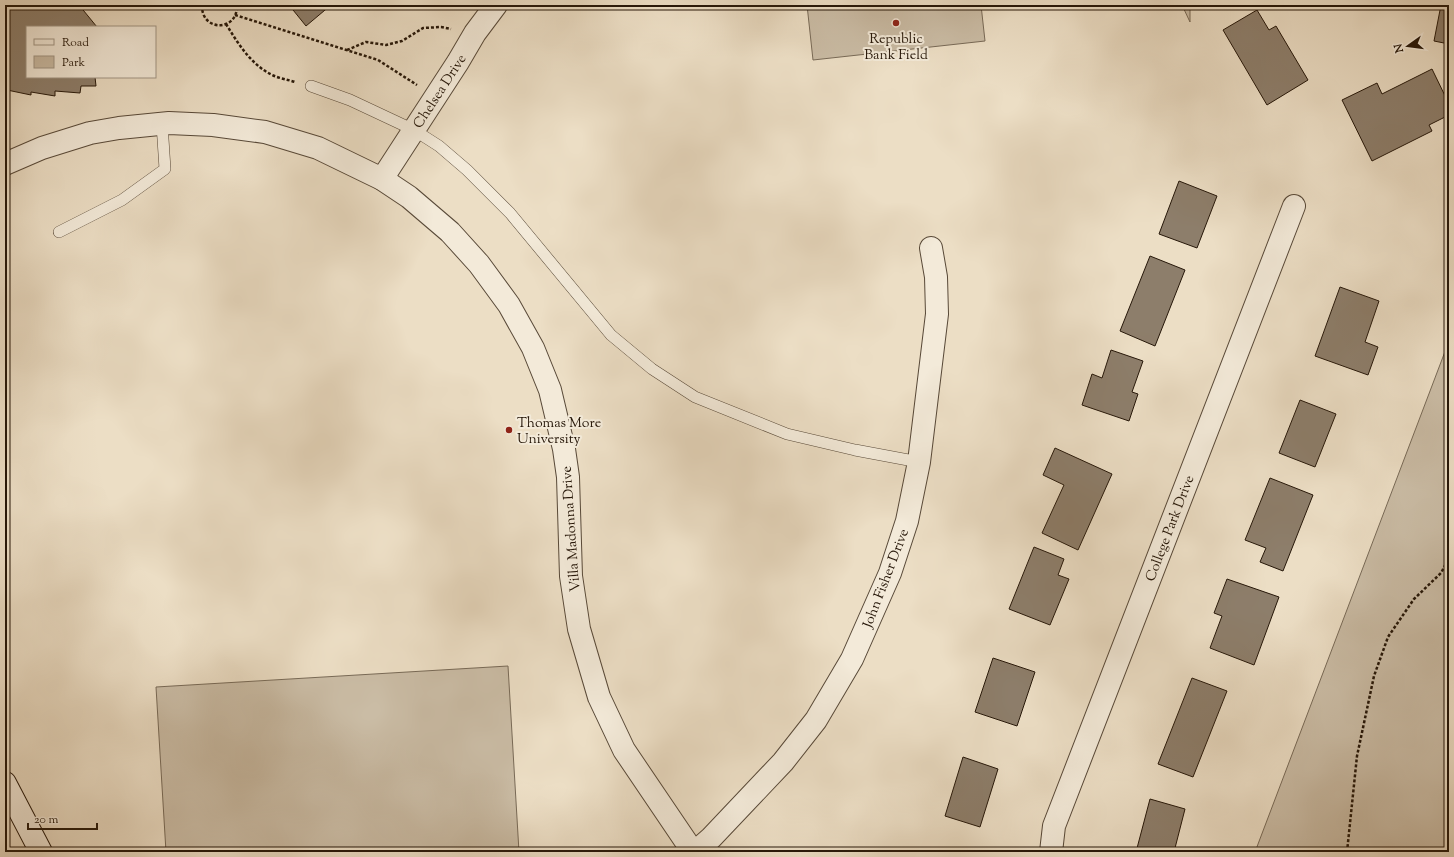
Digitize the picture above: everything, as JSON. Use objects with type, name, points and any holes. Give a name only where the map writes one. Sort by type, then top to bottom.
[{"type":"street","name":"Chelsea Drive","points":[[382,178],[475,33],[496,5]]},
{"type":"street","name":"Villa Madonna Drive","points":[[5,164],[42,148],[90,133],[119,128],[162,124],[213,125],[265,132],[318,148],[382,178],[409,197],[450,232],[479,264],[509,305],[533,348],[550,390],[564,449],[568,477],[571,576],[576,614],[579,629],[600,697],[624,750],[694,852]]},
{"type":"street","name":"College Park Drive","points":[[1051,852],[1054,826],[1294,206]]},
{"type":"street","name":"John Fisher Drive","points":[[694,852],[711,838],[783,762],[816,720],[852,659],[890,573],[907,521],[919,462],[937,314],[936,277],[931,248]]},
{"type":"street","points":[[5,783],[41,852]]},
{"type":"lane","points":[[311,86],[350,100],[414,130],[439,146],[478,181],[510,213],[611,336],[652,370],[694,397],[787,434],[855,450],[919,462]]},
{"type":"lane","points":[[60,232],[122,200],[165,169],[162,124]]},
{"type":"path","points":[[202,5],[204,18],[209,22],[220,26],[230,22],[235,15],[237,5]]},
{"type":"path","points":[[235,15],[378,60],[435,97]]},
{"type":"path","points":[[226,24],[239,45],[256,64],[276,76],[311,86]]},
{"type":"path","points":[[346,50],[366,42],[386,45],[402,41],[423,28],[441,27],[475,33]]},
{"type":"path","points":[[1347,852],[1357,756],[1374,676],[1388,637],[1414,599],[1441,573],[1449,558]]},
{"type":"green space","name":"Republic Bank Field","points":[[807,5],[981,5],[985,41],[813,60]]},
{"type":"green space","points":[[1182,5],[1190,5],[1190,22]]},
{"type":"green space","points":[[1449,341],[1449,852],[1255,852]]},
{"type":"green space","points":[[508,666],[519,852],[166,852],[156,687]]},
{"type":"building","points":[[5,5],[79,5],[96,26],[26,26],[26,78],[95,78],[96,86],[81,86],[80,93],[55,91],[55,96],[31,92],[31,95],[7,90],[5,82]]},
{"type":"building","points":[[289,5],[331,5],[306,26]]},
{"type":"building","points":[[1441,5],[1449,5],[1449,44],[1434,41]]},
{"type":"building","points":[[1257,10],[1269,30],[1276,26],[1308,80],[1267,105],[1223,30]]},
{"type":"building","points":[[1432,69],[1449,104],[1449,115],[1429,125],[1432,131],[1372,161],[1342,100],[1377,83],[1382,94]]},
{"type":"building","points":[[1179,181],[1217,196],[1197,248],[1159,234]]},
{"type":"building","points":[[1150,256],[1185,270],[1155,346],[1120,331]]},
{"type":"building","points":[[1340,287],[1379,301],[1365,342],[1378,347],[1368,375],[1315,356]]},
{"type":"building","points":[[1111,350],[1143,361],[1132,392],[1138,394],[1129,421],[1082,405],[1092,374],[1102,378]]},
{"type":"building","points":[[1300,400],[1336,414],[1315,467],[1279,453]]},
{"type":"building","points":[[1055,448],[1112,474],[1078,550],[1042,533],[1064,485],[1043,475]]},
{"type":"building","points":[[1270,478],[1313,495],[1283,571],[1260,562],[1266,548],[1245,540]]},
{"type":"building","points":[[1034,547],[1064,559],[1058,575],[1069,579],[1050,625],[1009,609]]},
{"type":"building","points":[[1227,579],[1279,597],[1254,665],[1210,648],[1222,616],[1214,613]]},
{"type":"building","points":[[993,658],[1035,672],[1017,726],[975,712]]},
{"type":"building","points":[[1192,678],[1227,691],[1193,777],[1158,764]]},
{"type":"building","points":[[963,757],[998,769],[980,827],[945,816]]},
{"type":"building","points":[[1150,799],[1185,809],[1174,852],[1136,852]]},
{"type":"place","name":"Republic Bank Field","points":[[896,23]]},
{"type":"place","name":"Thomas More University","points":[[509,430]]}]
